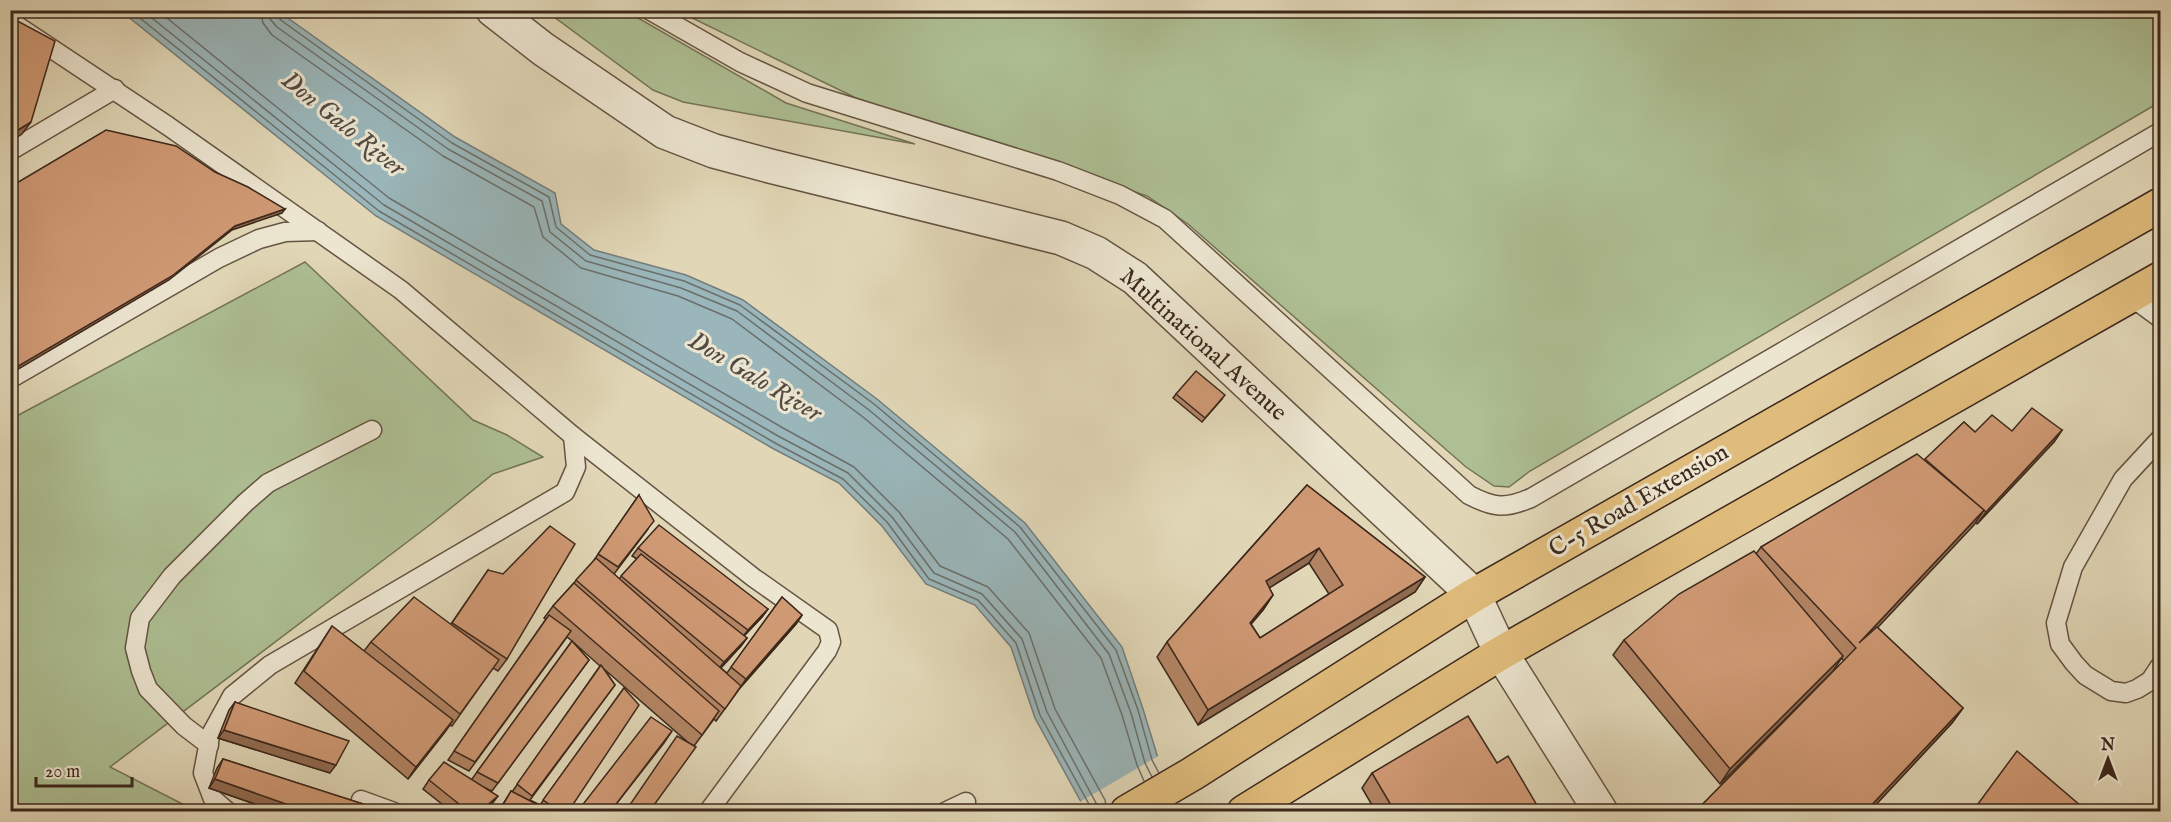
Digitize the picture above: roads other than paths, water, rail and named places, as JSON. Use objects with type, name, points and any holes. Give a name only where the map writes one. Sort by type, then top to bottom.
[{"type":"main road","name":"C-5 Road Extension","points":[[1127,812],[1192,774],[1474,595],[2160,205]]},
{"type":"main road","points":[[1244,812],[1501,653],[2160,279]]},
{"type":"street","name":"Multinational Avenue","points":[[493,10],[543,49],[665,132],[714,151],[1061,238],[1096,253],[1135,278],[1474,595],[1501,653],[1601,812]]},
{"type":"lane","points":[[648,10],[740,62],[807,93],[1058,171],[1120,195],[1165,219],[1469,495],[1484,503],[1498,506],[1513,505],[1531,498],[2160,132]]},
{"type":"lane","points":[[10,21],[115,89],[400,290],[573,436],[754,578],[828,630],[831,642],[827,651],[708,812]]},
{"type":"lane","points":[[10,151],[115,89]]},
{"type":"lane","points":[[10,379],[172,285],[259,238],[285,232],[318,231]]},
{"type":"lane","points":[[2130,296],[2160,318]]},
{"type":"lane","points":[[209,745],[184,726],[148,689],[135,648],[140,618],[172,576],[268,483],[372,430]]},
{"type":"lane","points":[[228,812],[213,799],[203,773],[210,736],[232,696],[270,665],[565,492],[576,467],[573,436]]},
{"type":"lane","points":[[2160,439],[2123,479],[2073,567],[2056,623],[2060,644],[2074,663],[2085,675],[2111,691],[2126,693],[2137,689],[2150,681],[2160,666]]},
{"type":"lane","points":[[362,800],[394,812]]},
{"type":"lane","points":[[945,812],[966,802]]},
{"type":"water","name":"Don Galo River","points":[[121,11],[281,11],[455,137],[555,193],[561,224],[594,250],[686,275],[743,300],[877,399],[1025,523],[1122,647],[1158,758],[1086,811],[1035,718],[1011,647],[975,605],[926,584],[882,526],[839,483],[772,448],[376,216]]}]
